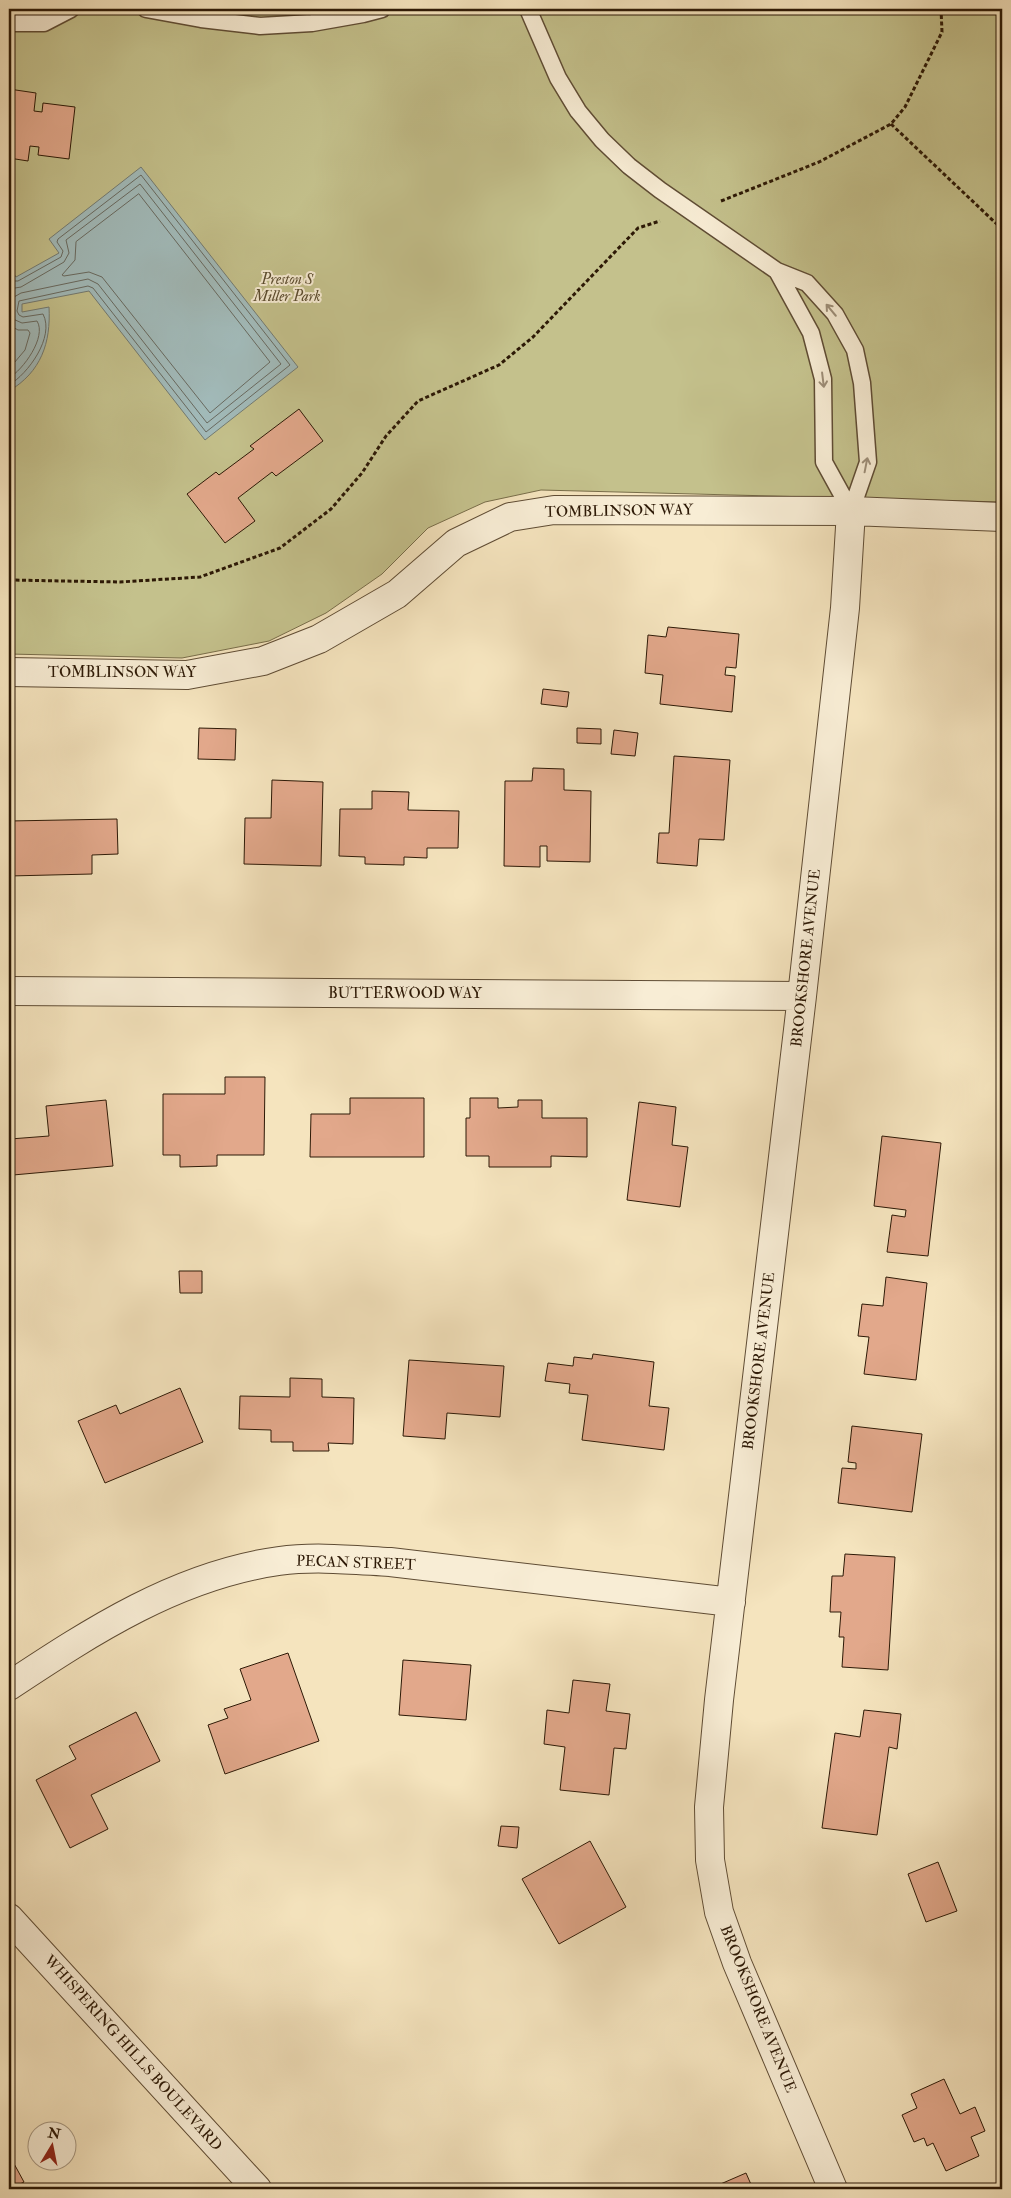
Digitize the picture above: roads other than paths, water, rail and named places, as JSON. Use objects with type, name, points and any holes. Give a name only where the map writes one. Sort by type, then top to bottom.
[{"type":"street","name":"TOMBLINSON WAY","points":[[9,672],[187,675],[263,661],[319,639],[397,594],[456,543],[510,517],[554,510],[852,511],[1002,518]]},
{"type":"street","name":"BROOKSHORE AVENUE","points":[[833,2189],[737,1963],[719,1912],[710,1860],[709,1807],[712,1762],[802,996],[845,608],[852,511]]},
{"type":"street","name":"BUTTERWOOD WAY","points":[[9,991],[802,996]]},
{"type":"street","name":"PECAN STREET","points":[[9,1686],[73,1643],[122,1615],[173,1590],[226,1572],[280,1561],[335,1559],[390,1562],[731,1602]]},
{"type":"street","name":"WHISPERING HILLS BOULEVARD","points":[[9,1918],[257,2189]]},
{"type":"lane","points":[[9,23],[44,23],[71,9]]},
{"type":"lane","points":[[146,9],[201,19],[260,26],[312,23],[382,9]]},
{"type":"lane","points":[[528,9],[558,78],[578,111],[602,140],[629,166],[778,271],[807,283],[835,314],[855,350],[862,383],[868,462],[852,511]]},
{"type":"lane","points":[[778,271],[811,333],[823,379],[824,462],[852,511]]},
{"type":"water","points":[[141,167],[298,367],[205,440],[89,291],[22,304],[22,312],[49,307],[48,333],[42,355],[36,366],[29,375],[9,391],[9,266],[16,277],[59,253],[49,239]]},
{"type":"park label","name":"Preston S Miller Park","points":[[287,288]]}]
